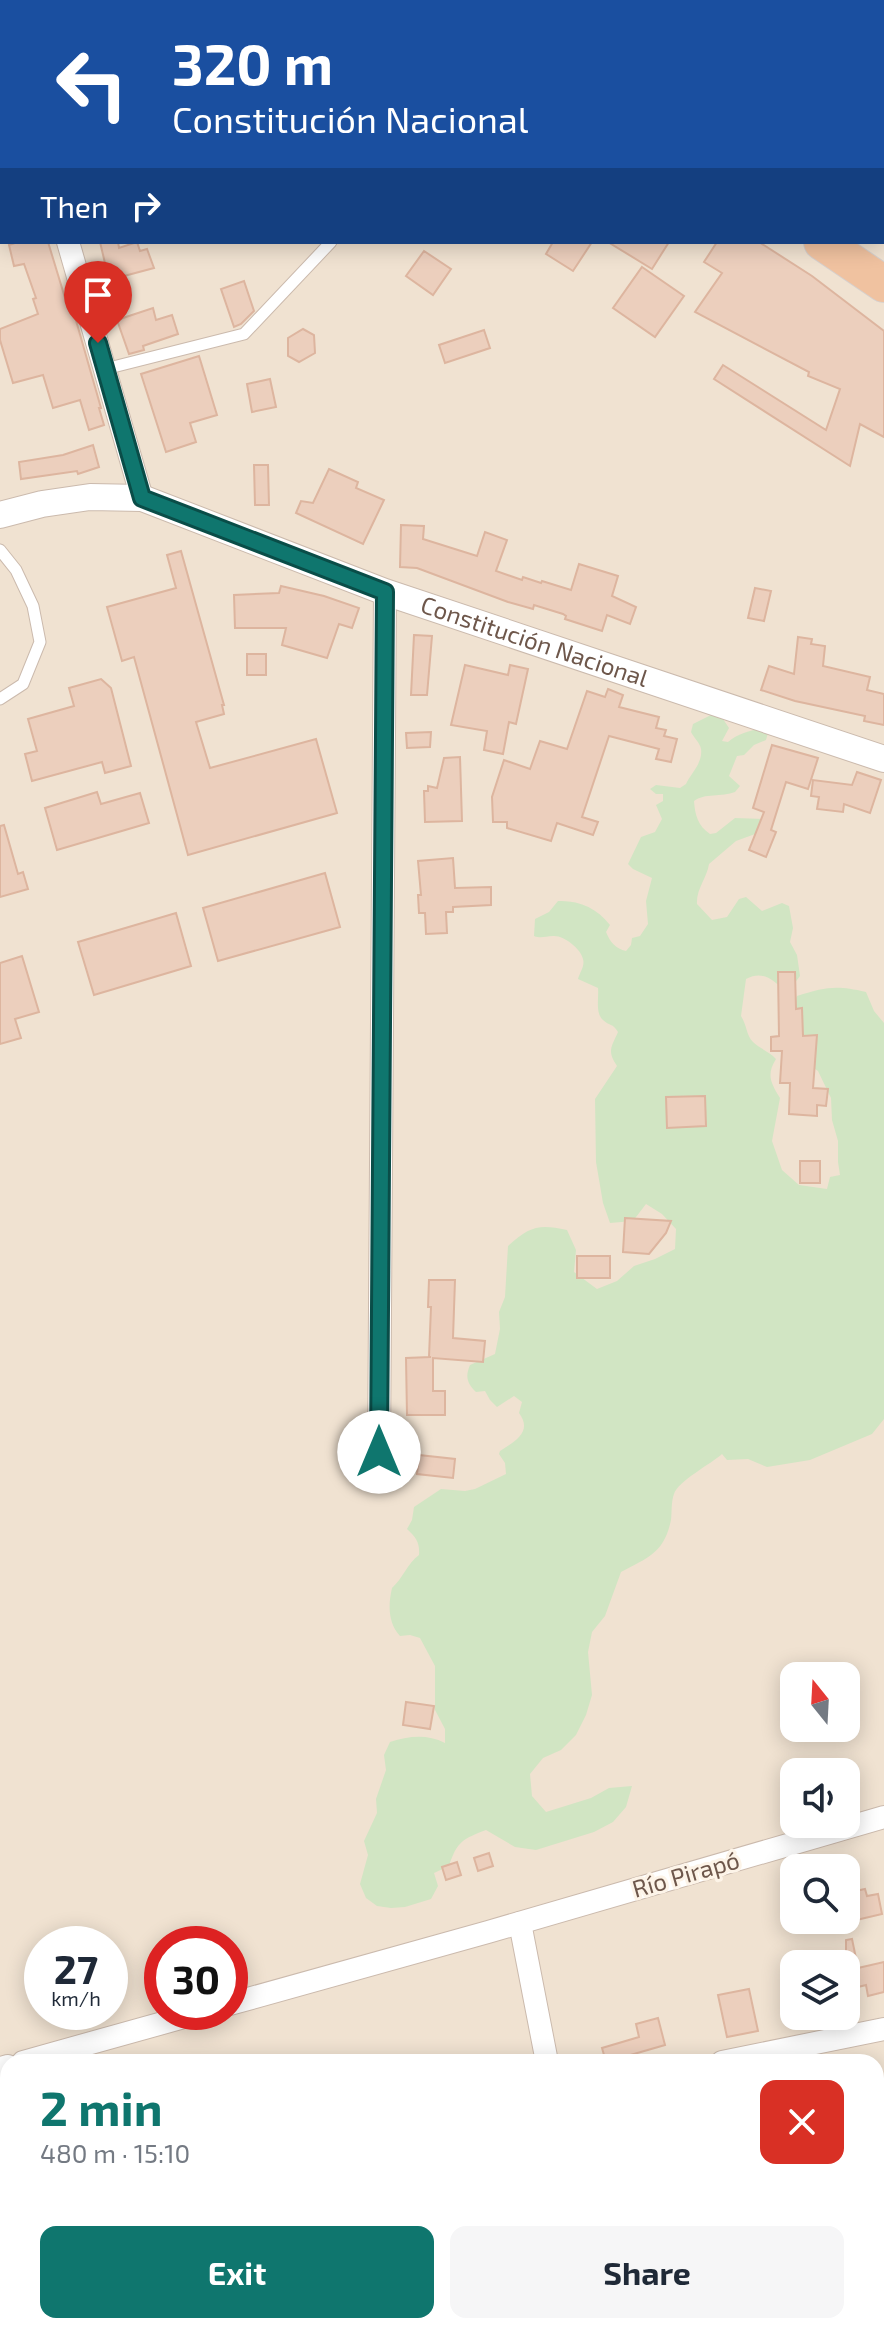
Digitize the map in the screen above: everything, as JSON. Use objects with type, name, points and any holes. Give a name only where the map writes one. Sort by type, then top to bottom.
[{"type":"highway","points":[[825,244],[884,284]]},
{"type":"street","points":[[69,244],[142,498]]},
{"type":"street","name":"Constitución Nacional","points":[[0,515],[42,504],[90,497],[142,498],[385,592],[884,759]]},
{"type":"street","points":[[379,1452],[385,592]]},
{"type":"street","name":"Río Pirapó","points":[[248,1999],[884,1817]]},
{"type":"street","points":[[520,1923],[545,2054]]},
{"type":"street","points":[[52,2054],[144,2028]]},
{"type":"street","points":[[775,2054],[884,2029]]},
{"type":"lane","points":[[105,369],[244,334],[329,244]]},
{"type":"lane","points":[[0,550],[16,570],[33,606],[40,642],[23,684],[0,699]]},
{"type":"shaded area","points":[[0,244],[884,244],[884,2054],[0,2054]]},
{"type":"green space","points":[[713,714],[721,716],[729,728],[722,741],[728,742],[748,731],[762,729],[768,733],[766,740],[754,745],[744,755],[737,756],[729,776],[740,786],[735,792],[694,801],[698,820],[710,834],[735,818],[766,819],[766,830],[736,841],[709,864],[697,904],[712,920],[727,917],[739,899],[746,897],[762,911],[782,903],[789,906],[793,928],[790,942],[797,955],[800,976],[785,992],[763,976],[746,979],[741,1016],[751,1039],[776,1059],[771,1079],[780,1098],[772,1141],[782,1170],[799,1185],[827,1189],[830,1177],[840,1175],[831,1098],[818,1071],[801,1059],[789,1016],[797,996],[831,988],[866,992],[874,1011],[884,1023],[884,1419],[872,1434],[810,1460],[767,1467],[748,1459],[727,1460],[722,1454],[677,1489],[672,1500],[668,1531],[654,1553],[621,1572],[605,1616],[592,1632],[588,1652],[592,1695],[586,1715],[576,1735],[561,1750],[543,1758],[530,1774],[532,1796],[546,1812],[591,1798],[609,1788],[632,1786],[626,1807],[613,1822],[594,1832],[536,1850],[515,1847],[486,1830],[462,1842],[449,1866],[434,1873],[438,1886],[431,1899],[405,1907],[377,1906],[366,1898],[360,1884],[368,1855],[364,1841],[377,1813],[376,1799],[386,1770],[384,1755],[390,1742],[404,1738],[425,1737],[445,1743],[445,1729],[435,1710],[435,1666],[420,1638],[400,1636],[390,1614],[392,1588],[419,1555],[417,1540],[407,1529],[414,1507],[441,1489],[475,1489],[506,1474],[500,1451],[516,1440],[524,1426],[519,1413],[522,1402],[514,1396],[497,1407],[485,1391],[476,1392],[467,1376],[470,1365],[495,1354],[500,1329],[499,1312],[505,1297],[508,1246],[535,1228],[567,1230],[576,1250],[574,1272],[597,1289],[617,1281],[634,1266],[675,1249],[676,1229],[662,1214],[646,1204],[633,1221],[610,1223],[596,1162],[595,1099],[617,1066],[611,1049],[618,1032],[601,1017],[598,988],[578,979],[583,967],[582,955],[562,938],[534,936],[535,919],[549,912],[558,901],[573,902],[587,906],[605,919],[610,925],[606,932],[619,949],[626,951],[632,938],[640,936],[648,924],[646,901],[652,878],[628,864],[641,837],[655,832],[662,819],[656,805],[663,801],[663,794],[656,794],[650,789],[656,785],[680,788],[686,784],[701,754],[691,732],[693,724]]},
{"type":"building","points":[[49,244],[69,311],[73,310],[104,425],[89,430],[80,400],[53,408],[43,375],[13,383],[0,340],[0,329],[38,314],[24,264],[14,266],[9,245]]},
{"type":"building","points":[[100,244],[118,244],[119,248],[138,244],[140,251],[147,249],[154,268],[109,280]]},
{"type":"building","points":[[552,244],[591,244],[573,271],[546,254]]},
{"type":"building","points":[[611,244],[668,244],[652,269]]},
{"type":"building","points":[[716,244],[762,244],[812,276],[884,331],[884,437],[860,424],[850,466],[714,379],[723,365],[826,430],[840,389],[808,376],[809,372],[695,312],[722,273],[704,262]]},
{"type":"building","points":[[424,251],[451,269],[433,295],[406,276]]},
{"type":"building","points":[[642,267],[684,296],[655,337],[613,308]]},
{"type":"building","points":[[244,281],[254,311],[234,327],[221,289]]},
{"type":"building","points":[[153,308],[156,320],[172,315],[178,334],[129,354],[117,320]]},
{"type":"building","points":[[303,329],[314,335],[315,353],[299,362],[288,356],[288,338]]},
{"type":"building","points":[[484,330],[490,348],[445,363],[439,345]]},
{"type":"building","points":[[199,356],[217,415],[190,423],[196,442],[166,452],[141,374]]},
{"type":"building","points":[[270,379],[276,407],[252,412],[247,384]]},
{"type":"building","points":[[93,445],[99,467],[78,474],[77,471],[21,479],[19,462],[63,455]]},
{"type":"building","points":[[254,465],[268,465],[269,505],[255,505]]},
{"type":"building","points":[[329,469],[358,482],[356,488],[384,500],[363,544],[296,513],[301,501],[313,503]]},
{"type":"building","points":[[401,525],[424,526],[423,539],[477,556],[485,532],[507,540],[496,571],[522,580],[523,577],[571,590],[579,564],[618,576],[612,596],[636,607],[630,624],[607,615],[602,631],[565,619],[563,614],[534,605],[533,609],[508,602],[417,568],[400,567]]},
{"type":"building","points":[[181,551],[224,705],[224,714],[196,722],[210,768],[316,739],[337,813],[188,855],[134,657],[122,661],[107,607],[176,588],[167,555]]},
{"type":"building","points":[[281,586],[359,608],[352,628],[339,624],[327,658],[282,645],[286,628],[235,628],[234,595],[279,593]]},
{"type":"building","points":[[755,588],[771,591],[764,621],[748,618]]},
{"type":"building","points":[[414,635],[432,636],[427,695],[411,695]]},
{"type":"building","points":[[798,637],[812,639],[811,644],[825,646],[823,666],[870,677],[867,690],[884,694],[884,725],[864,721],[865,716],[795,701],[761,690],[769,666],[794,674]]},
{"type":"building","points":[[247,654],[266,654],[266,675],[247,675]]},
{"type":"building","points":[[465,665],[508,675],[510,665],[528,669],[516,724],[509,722],[503,754],[484,750],[487,731],[451,725]]},
{"type":"building","points":[[101,679],[111,688],[131,766],[105,773],[102,762],[32,781],[25,754],[37,751],[28,719],[74,706],[69,688]]},
{"type":"building","points":[[608,689],[623,695],[619,707],[659,717],[656,728],[666,730],[664,736],[677,739],[671,762],[656,759],[659,749],[609,736],[582,817],[598,822],[593,835],[557,823],[551,841],[507,828],[507,822],[493,822],[492,797],[504,760],[530,769],[540,741],[567,749],[587,691],[605,697]]},
{"type":"building","points":[[431,732],[430,747],[407,748],[406,733]]},
{"type":"building","points":[[772,745],[818,758],[808,789],[786,782],[771,830],[776,832],[766,857],[749,850],[764,812],[753,808]]},
{"type":"building","points":[[460,757],[462,821],[425,822],[424,791],[428,791],[428,786],[437,788],[444,758]]},
{"type":"building","points":[[857,772],[881,780],[870,813],[844,804],[843,812],[817,809],[819,797],[811,796],[813,780],[852,785]]},
{"type":"building","points":[[97,792],[101,804],[140,793],[149,823],[57,850],[45,808]]},
{"type":"building","points":[[4,825],[18,874],[23,872],[28,889],[0,897],[0,826]]},
{"type":"building","points":[[453,858],[455,888],[491,887],[491,905],[453,907],[453,912],[446,912],[447,933],[426,934],[425,913],[419,913],[418,861]]},
{"type":"building","points":[[325,873],[340,927],[218,961],[203,908]]},
{"type":"building","points":[[176,913],[191,966],[94,995],[78,942]]},
{"type":"building","points":[[22,956],[39,1012],[15,1019],[21,1038],[0,1044],[0,963]]},
{"type":"building","points":[[778,972],[795,972],[796,1009],[802,1008],[803,1036],[817,1035],[813,1088],[828,1089],[826,1106],[817,1105],[817,1116],[789,1114],[790,1083],[780,1083],[782,1051],[771,1051],[771,1037],[779,1036]]},
{"type":"building","points":[[705,1096],[706,1126],[667,1128],[666,1097]]},
{"type":"building","points":[[800,1161],[820,1161],[820,1183],[800,1183]]},
{"type":"building","points":[[625,1218],[671,1221],[666,1233],[649,1254],[623,1252]]},
{"type":"building","points":[[577,1256],[610,1256],[610,1278],[577,1278]]},
{"type":"building","points":[[429,1280],[455,1280],[453,1338],[485,1341],[483,1362],[433,1358],[433,1391],[445,1391],[445,1415],[407,1415],[406,1358],[431,1357]]},
{"type":"building","points":[[419,1455],[455,1459],[453,1478],[417,1474]]},
{"type":"building","points":[[406,1702],[434,1706],[430,1729],[403,1725]]},
{"type":"building","points":[[489,1853],[493,1866],[478,1871],[474,1858]]},
{"type":"building","points":[[457,1862],[461,1875],[446,1880],[442,1867]]},
{"type":"building","points":[[865,1889],[867,1896],[878,1894],[882,1914],[860,1919],[860,1890]]},
{"type":"building","points":[[852,1939],[854,1950],[846,1950],[846,1940]]},
{"type":"building","points":[[884,1962],[884,1992],[868,1996],[866,1985],[860,1986],[860,1968]]},
{"type":"building","points":[[749,1989],[758,2031],[727,2037],[718,1995]]},
{"type":"building","points":[[658,2018],[665,2045],[634,2054],[604,2054],[602,2048],[639,2037],[636,2024]]},
{"type":"route","points":[[98,343],[142,498],[385,592],[379,1452]]}]
